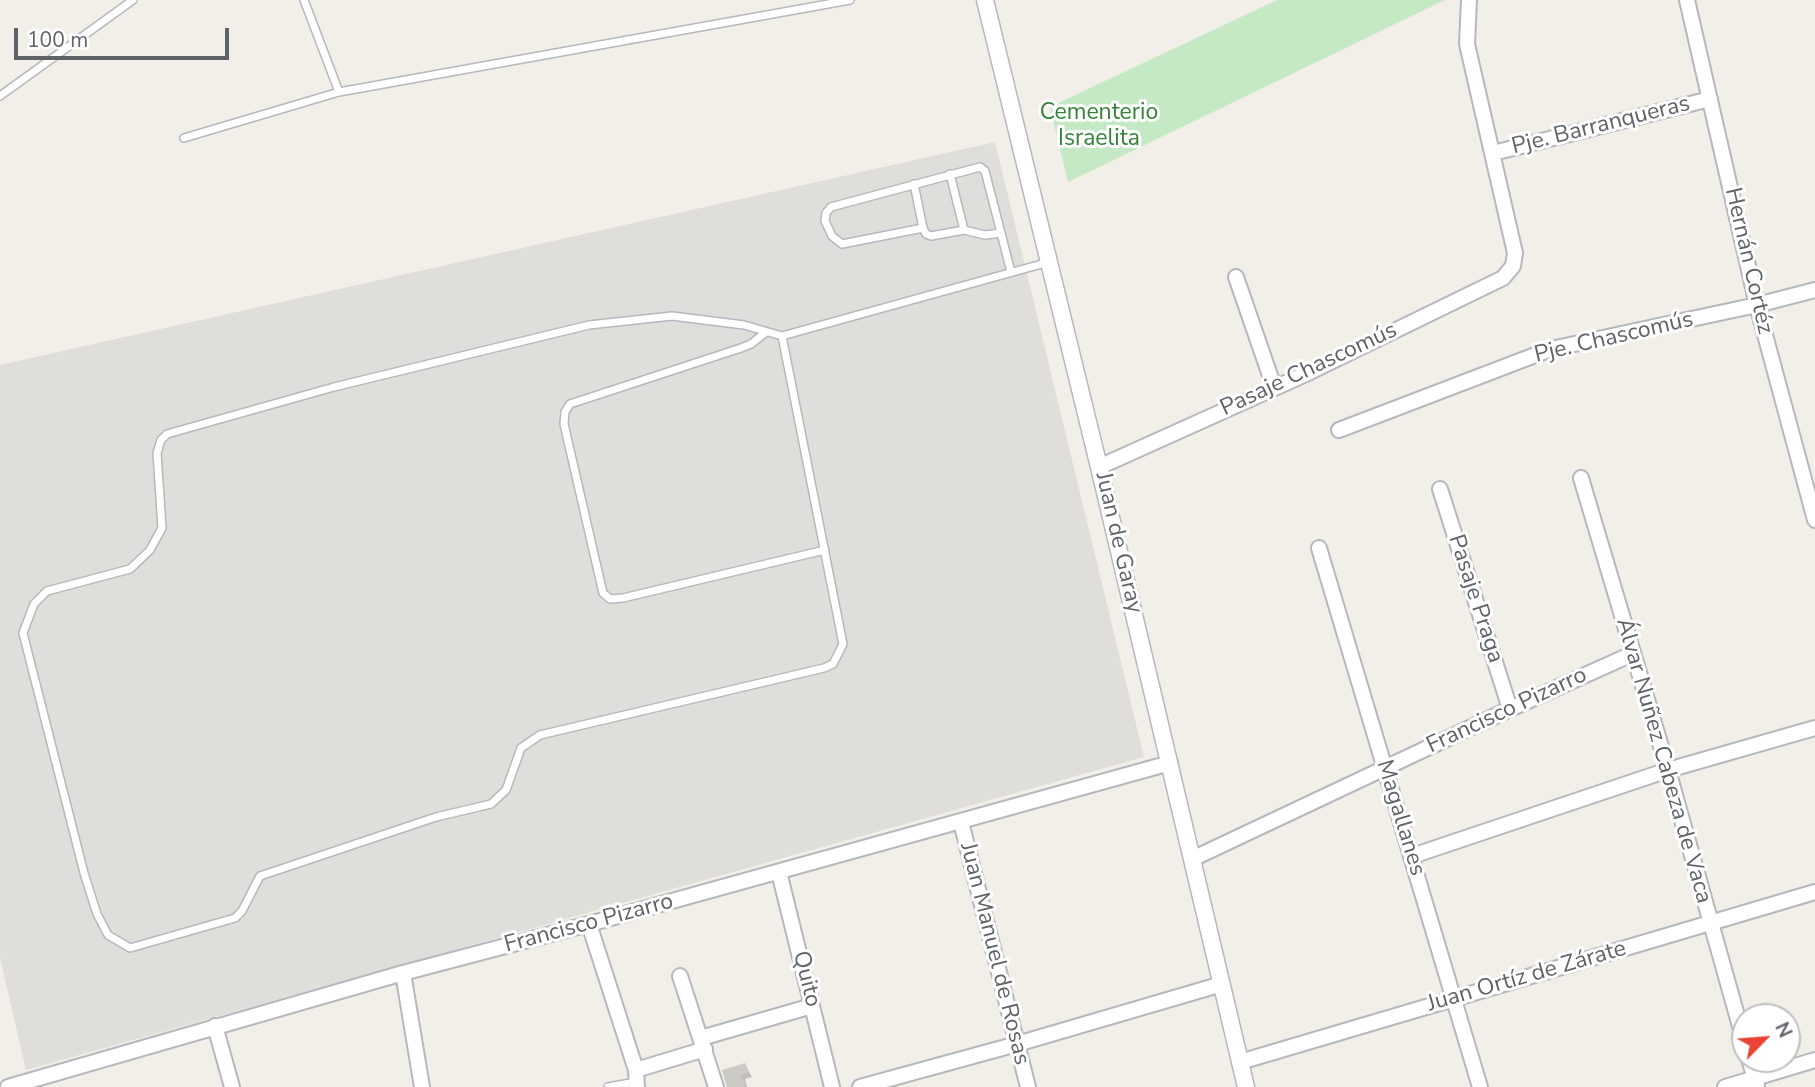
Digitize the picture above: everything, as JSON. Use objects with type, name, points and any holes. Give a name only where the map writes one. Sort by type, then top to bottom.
[{"type":"street","name":"Juan de Garay","points":[[985,0],[1246,1087]]},
{"type":"street","points":[[1469,0],[1467,44],[1493,153]]},
{"type":"street","name":"Hernán Cortéz","points":[[1687,0],[1757,305],[1815,520]]},
{"type":"street","name":"Pje. Barranqueras","points":[[1493,153],[1710,99]]},
{"type":"street","name":"Pasaje Chascomús","points":[[1099,467],[1503,278],[1513,266],[1515,254],[1493,153]]},
{"type":"street","points":[[1236,276],[1274,387]]},
{"type":"street","name":"Pje. Chascomús","points":[[1339,430],[1551,349],[1815,290]]},
{"type":"street","name":"Álvar Nuñez Cabeza de Vaca","points":[[1581,478],[1668,770],[1733,1003]]},
{"type":"street","name":"Pasaje Praga","points":[[1440,489],[1510,709]]},
{"type":"street","name":"Magallanes","points":[[1319,548],[1480,1087]]},
{"type":"street","name":"Francisco Pizarro","points":[[1192,859],[1632,654]]},
{"type":"street","points":[[1412,856],[1668,770],[1815,727]]},
{"type":"street","name":"Francisco Pizarro","points":[[8,1087],[403,973],[1170,763]]},
{"type":"street","name":"Juan Manuel de Rosas","points":[[961,822],[1028,1087]]},
{"type":"street","name":"Quito","points":[[779,872],[832,1087]]},
{"type":"street","name":"Juan Ortíz de Zárate","points":[[1240,1062],[1815,892]]},
{"type":"street","points":[[589,924],[636,1080],[703,1044],[812,1006]]},
{"type":"street","points":[[403,973],[422,1087]]},
{"type":"street","points":[[680,976],[716,1087]]},
{"type":"street","points":[[860,1087],[1222,984]]},
{"type":"street","points":[[215,1026],[232,1087]]},
{"type":"street","points":[[1725,1087],[1756,1082],[1815,1060]]},
{"type":"lane","points":[[0,96],[132,0]]},
{"type":"lane","points":[[304,0],[339,92]]},
{"type":"lane","points":[[184,138],[339,92],[850,0]]},
{"type":"lane","points":[[923,228],[842,244],[832,236],[825,221],[826,213],[831,208],[975,167],[985,171],[1011,272]]},
{"type":"lane","points":[[950,174],[964,230]]},
{"type":"lane","points":[[914,184],[926,234],[931,236],[964,230],[985,236],[1001,233]]},
{"type":"lane","points":[[782,336],[843,644],[833,664],[540,735],[522,748],[506,790],[491,804],[436,817],[260,876],[235,919],[130,948],[108,935],[97,914],[23,633],[34,604],[47,591],[130,569],[150,550],[162,528],[156,453],[161,440],[167,434],[334,387],[589,325],[672,316],[744,325],[782,336],[1049,262]]},
{"type":"lane","points":[[766,332],[751,344],[570,404],[565,412],[564,424],[603,593],[610,599],[623,598],[825,550]]},
{"type":"lane","points":[[608,1087],[636,1080]]},
{"type":"shaded area","points":[[995,142],[1144,757],[26,1070],[0,958],[0,365]]},
{"type":"green space","name":"Cementerio Israelita","points":[[1277,0],[1445,0],[1068,182],[1050,107]]},
{"type":"building","points":[[745,1063],[749,1072],[741,1075],[745,1087],[727,1087],[722,1070]]}]
